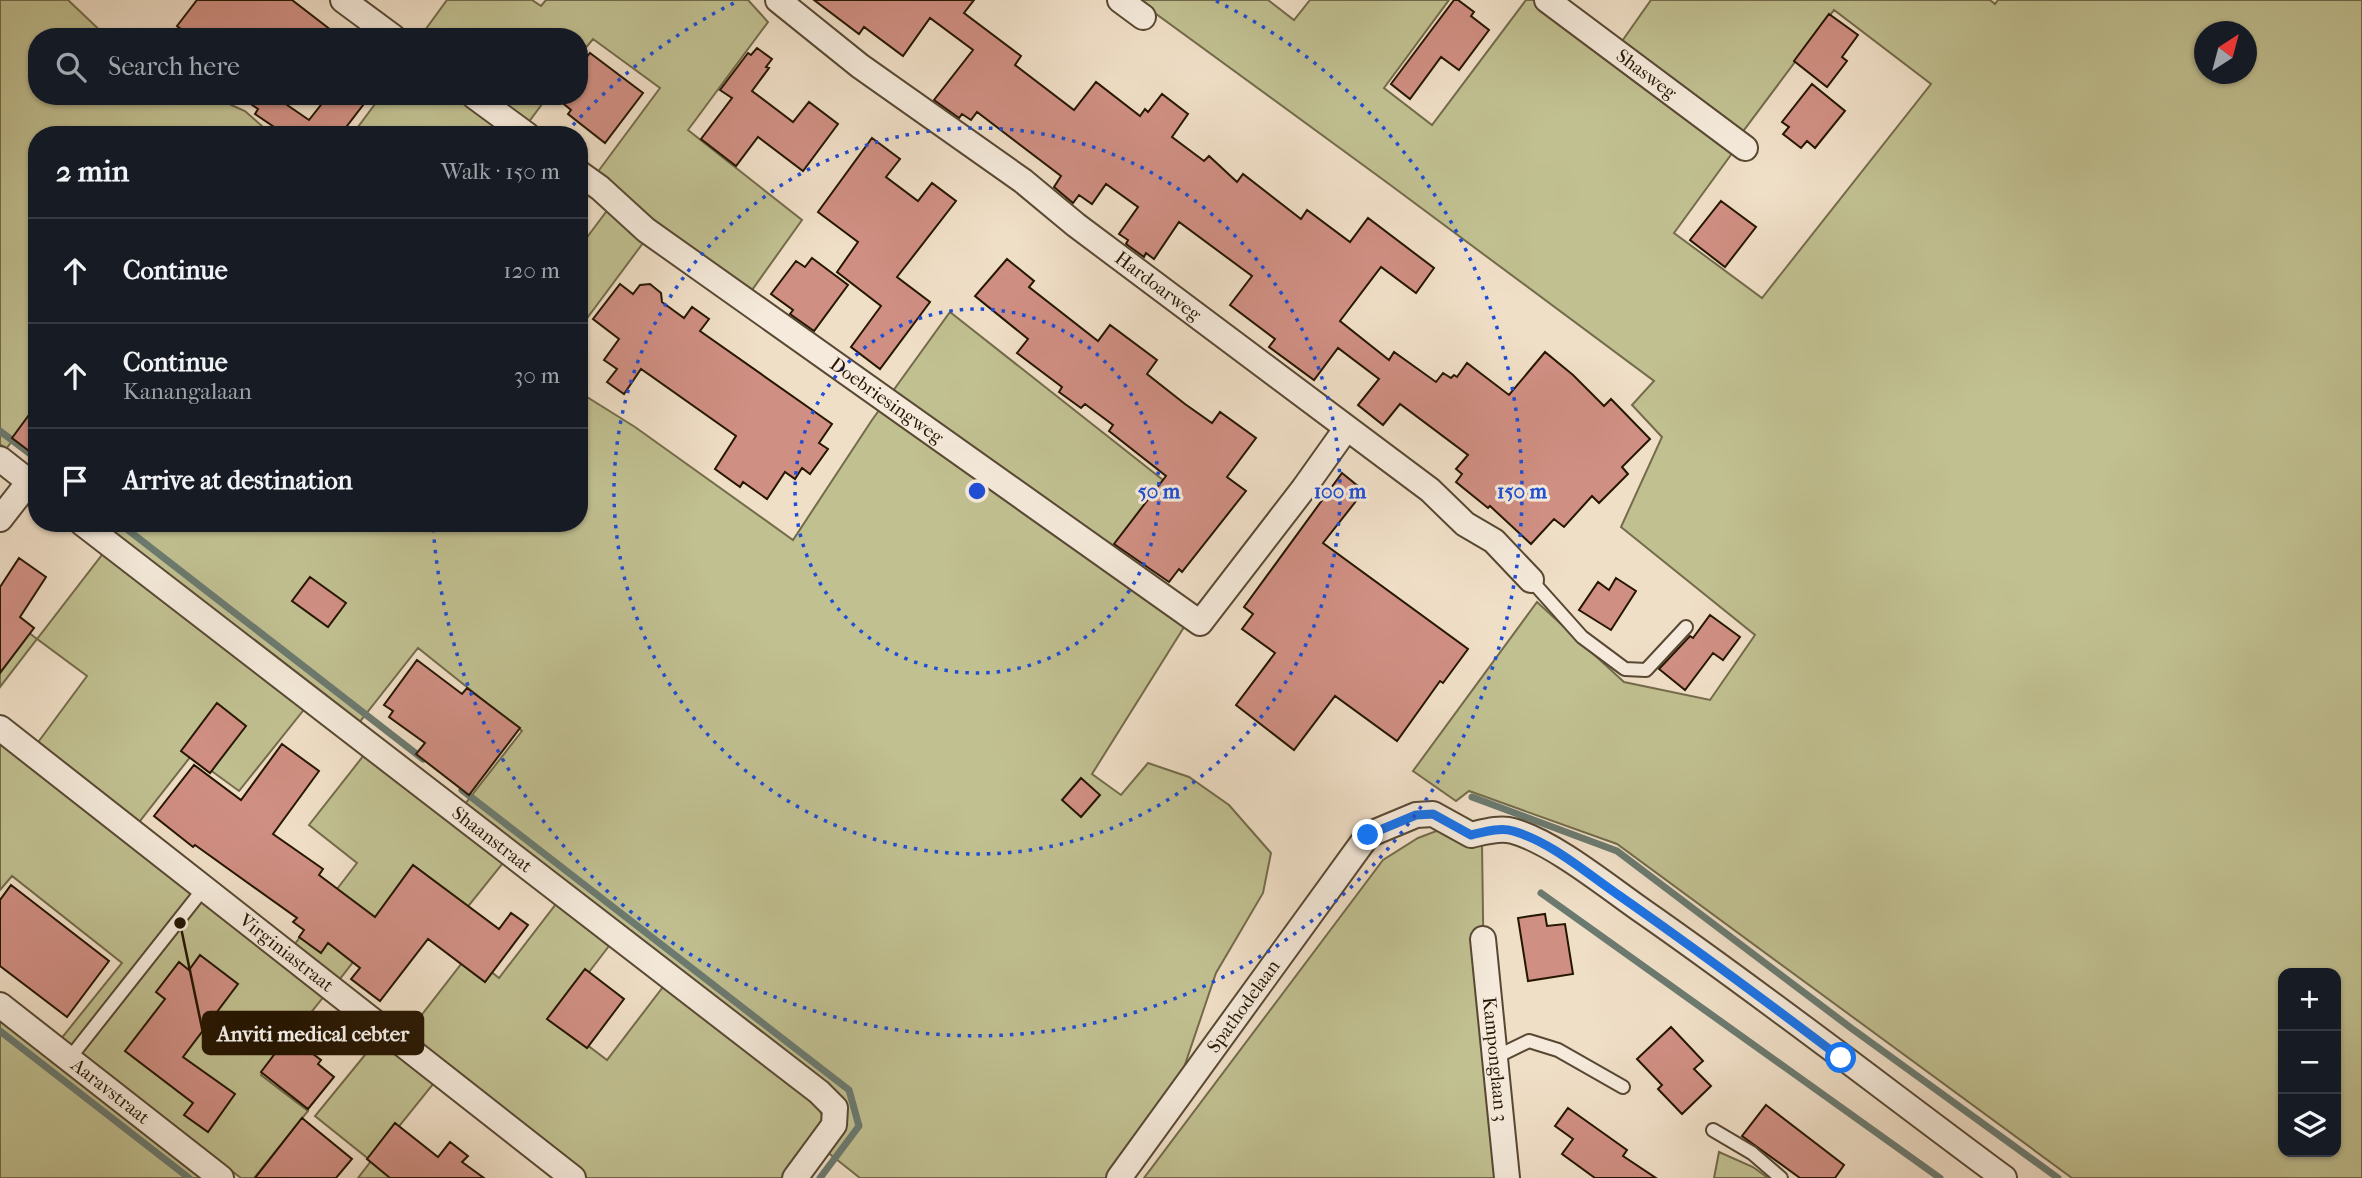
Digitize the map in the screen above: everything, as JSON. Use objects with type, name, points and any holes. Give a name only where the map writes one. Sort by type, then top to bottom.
[{"type":"street","points":[[343,0],[381,28]]},
{"type":"street","name":"Hardoarweg","points":[[778,0],[860,66],[1023,181],[1076,225],[1430,490],[1465,524],[1494,541],[1531,580]]},
{"type":"street","points":[[1121,0],[1143,17]]},
{"type":"street","name":"Shasweg","points":[[1547,0],[1745,148]]},
{"type":"street","points":[[486,105],[515,126]]},
{"type":"street","name":"Doebriesingweg","points":[[588,179],[646,230],[1200,623],[1346,429]]},
{"type":"street","points":[[0,459],[28,481]]},
{"type":"street","points":[[0,519],[28,490]]},
{"type":"street","name":"Shaanstraat","points":[[94,532],[818,1092],[835,1108],[834,1125],[794,1178]]},
{"type":"street","name":"Virginiastraat","points":[[0,728],[573,1178]]},
{"type":"street","name":"Spathodelaan","points":[[1119,1178],[1368,835],[1416,815],[1433,814],[1471,835],[1493,830],[1511,830],[1569,860],[1706,956],[2004,1178]]},
{"type":"street","name":"Kamponglaan 3","points":[[1483,939],[1507,1178]]},
{"type":"street","name":"Aaravstraat","points":[[0,1005],[221,1178]]},
{"type":"lane","points":[[1531,580],[1582,637],[1625,669],[1646,670],[1686,627]]},
{"type":"lane","points":[[69,1059],[204,888]]},
{"type":"lane","points":[[1496,1057],[1529,1041],[1558,1049],[1623,1087]]},
{"type":"lane","points":[[1713,1130],[1752,1153],[1781,1178]]},
{"type":"shaded area","points":[[0,0],[68,0],[98,28],[28,28],[28,105],[231,105],[245,111],[262,126],[28,126],[28,420],[6,449],[0,444]]},
{"type":"shaded area","points":[[447,0],[532,0],[541,6],[546,0],[748,0],[768,22],[688,130],[802,220],[747,297],[594,177],[660,88],[593,39],[588,45],[588,28],[427,28]]},
{"type":"shaded area","points":[[1137,0],[1268,0],[1294,20],[1310,0],[1449,0],[1384,88],[1432,125],[1526,0],[1535,0],[1733,152],[1674,233],[1762,298],[1931,84],[1834,10],[1741,134],[1620,44],[1651,0],[1990,0],[1995,4],[1998,0],[2362,0],[2362,1178],[2072,1178],[1617,844],[1469,791],[1456,801],[1413,771],[1537,602],[1624,682],[1710,700],[1755,635],[1621,527],[1662,437],[1632,405],[1654,381]]},
{"type":"shaded area","points":[[374,105],[477,105],[499,122],[496,126],[359,126]]},
{"type":"shaded area","points":[[497,105],[541,105],[524,126]]},
{"type":"shaded area","points":[[609,208],[646,239],[588,317],[588,236]]},
{"type":"shaded area","points":[[950,312],[1163,480],[1114,549],[1196,608],[1092,774],[1121,795],[1148,763],[1189,777],[1229,805],[1271,853],[1263,893],[1216,973],[1173,1100],[1115,1178],[860,1178],[826,1151],[844,1118],[465,804],[522,731],[418,648],[358,724],[113,532],[588,532],[588,398],[635,427],[793,540],[872,420]]},
{"type":"shaded area","points":[[105,551],[306,707],[239,791],[191,756],[136,826],[36,745],[87,676],[37,639]]},
{"type":"shaded area","points":[[0,610],[37,639],[0,687]]},
{"type":"shaded area","points":[[0,740],[325,995],[261,1075],[308,1111],[254,1178],[241,1178],[60,1040],[122,963],[12,876],[0,890]]},
{"type":"shaded area","points":[[364,755],[503,863],[445,935],[401,901],[339,980],[294,945],[357,863],[309,825]]},
{"type":"shaded area","points":[[1439,830],[1482,844],[1484,986],[1506,1178],[1144,1178],[1383,860],[1418,838]]},
{"type":"shaded area","points":[[556,904],[609,946],[553,1019],[607,1060],[663,987],[817,1102],[822,1116],[819,1130],[783,1178],[587,1178],[406,1035],[469,954],[499,978]]},
{"type":"shaded area","points":[[0,1018],[205,1178],[0,1178]]},
{"type":"shaded area","points":[[378,1039],[434,1083],[371,1161],[315,1116]]},
{"type":"shaded area","points":[[1719,1152],[1753,1167],[1768,1178],[1714,1178]]},
{"type":"shaded area","points":[[371,1161],[392,1178],[358,1178]]},
{"type":"building","points":[[197,0],[292,0],[328,28],[180,28],[177,26]]},
{"type":"building","points":[[814,0],[974,0],[964,13],[1021,56],[1015,65],[1074,110],[1096,82],[1140,116],[1145,109],[1148,112],[1162,94],[1188,114],[1172,137],[1204,161],[1209,156],[1237,182],[1243,174],[1301,219],[1307,210],[1350,242],[1368,218],[1434,268],[1416,293],[1381,267],[1340,321],[1389,360],[1394,352],[1436,382],[1443,373],[1451,378],[1454,375],[1457,377],[1467,363],[1509,395],[1545,352],[1604,406],[1611,399],[1650,439],[1622,467],[1628,474],[1599,503],[1592,496],[1564,527],[1554,519],[1531,544],[1490,506],[1488,508],[1456,482],[1462,474],[1456,469],[1468,455],[1400,404],[1383,425],[1358,405],[1379,379],[1338,348],[1314,380],[1269,347],[1275,339],[1230,305],[1252,276],[1179,222],[1154,259],[1146,253],[1144,257],[1126,244],[1128,240],[1119,234],[1138,207],[1106,184],[1092,204],[1079,195],[1073,203],[1054,187],[1061,176],[977,112],[971,120],[962,114],[959,118],[934,100],[973,50],[930,18],[903,56],[864,27],[859,34]]},
{"type":"building","points":[[1454,0],[1474,12],[1471,16],[1489,30],[1459,70],[1441,57],[1410,99],[1391,84]]},
{"type":"building","points":[[1829,14],[1858,35],[1842,57],[1847,61],[1827,87],[1794,61]]},
{"type":"building","points":[[757,48],[772,59],[766,67],[769,68],[752,91],[793,122],[809,102],[838,124],[803,171],[758,137],[736,166],[701,139],[732,98],[720,90],[748,53],[751,55]]},
{"type":"building","points":[[590,53],[643,93],[605,143],[588,130],[588,126],[583,126],[568,114],[571,110],[565,105],[588,105]]},
{"type":"building","points":[[1812,84],[1845,111],[1815,148],[1807,141],[1801,148],[1783,134],[1789,127],[1782,122]]},
{"type":"building","points":[[252,105],[287,105],[309,120],[321,105],[363,105],[347,126],[273,126],[255,114],[258,109]]},
{"type":"building","points":[[872,138],[900,159],[886,177],[918,201],[932,183],[956,201],[897,277],[930,302],[880,369],[851,347],[881,306],[837,272],[858,242],[818,212]]},
{"type":"building","points":[[1721,201],[1756,227],[1725,267],[1690,240]]},
{"type":"building","points":[[812,258],[848,285],[814,331],[790,314],[793,310],[771,294],[796,261],[805,267]]},
{"type":"building","points":[[1007,259],[1034,281],[1029,287],[1098,341],[1110,325],[1157,360],[1147,374],[1185,404],[1212,423],[1220,412],[1256,438],[1227,477],[1246,491],[1182,572],[1179,569],[1169,582],[1114,544],[1166,476],[1109,431],[1113,425],[1085,404],[1081,408],[1059,392],[1062,387],[1017,353],[1028,339],[975,296]]},
{"type":"building","points":[[620,284],[633,294],[640,285],[650,284],[661,293],[662,302],[684,318],[692,307],[709,319],[700,331],[832,424],[819,443],[828,449],[810,474],[802,468],[795,479],[785,472],[767,499],[743,482],[740,487],[715,469],[736,436],[641,369],[624,394],[607,382],[617,369],[604,360],[619,339],[593,319]]},
{"type":"building","points":[[28,416],[28,450],[12,438]]},
{"type":"building","points":[[1342,473],[1364,491],[1323,543],[1468,649],[1443,683],[1440,681],[1397,741],[1335,696],[1294,750],[1236,705],[1275,653],[1242,629],[1253,614],[1244,607]]},
{"type":"building","points":[[19,558],[46,577],[20,617],[34,628],[0,673],[0,587]]},
{"type":"building","points":[[310,577],[346,603],[328,627],[292,601]]},
{"type":"building","points":[[1616,578],[1636,591],[1611,630],[1579,610],[1598,582],[1609,590]]},
{"type":"building","points":[[1710,615],[1740,637],[1723,660],[1713,653],[1685,690],[1659,669],[1690,636],[1693,638]]},
{"type":"building","points":[[417,660],[462,694],[467,688],[520,728],[469,795],[416,754],[425,743],[389,717],[393,711],[384,705]]},
{"type":"building","points":[[217,703],[246,726],[210,773],[181,751]]},
{"type":"building","points":[[282,744],[319,771],[273,834],[323,869],[319,875],[375,917],[413,865],[499,929],[511,913],[528,925],[485,982],[428,939],[380,1001],[351,979],[360,968],[328,943],[321,953],[299,937],[304,930],[293,922],[297,918],[195,845],[193,847],[154,816],[194,765],[241,800]]},
{"type":"building","points":[[1081,778],[1100,795],[1081,817],[1062,800]]},
{"type":"building","points":[[11,885],[109,961],[67,1017],[0,966],[0,900]]},
{"type":"building","points":[[1545,914],[1547,926],[1565,924],[1573,974],[1528,981],[1518,918]]},
{"type":"building","points":[[200,955],[238,984],[183,1057],[235,1094],[208,1132],[184,1115],[193,1103],[125,1051],[165,999],[156,992],[179,962],[189,970]]},
{"type":"building","points":[[585,969],[624,999],[587,1048],[547,1019]]},
{"type":"building","points":[[1671,1027],[1703,1061],[1694,1069],[1711,1086],[1682,1114],[1658,1089],[1662,1085],[1637,1059]]},
{"type":"building","points":[[286,1039],[302,1052],[305,1048],[321,1060],[318,1064],[334,1077],[308,1109],[261,1072]]},
{"type":"building","points":[[1766,1105],[1844,1165],[1835,1178],[1800,1178],[1742,1136]]},
{"type":"building","points":[[1568,1108],[1627,1150],[1623,1156],[1656,1178],[1595,1178],[1562,1154],[1573,1139],[1555,1126]]},
{"type":"building","points":[[302,1118],[352,1159],[336,1178],[255,1178]]},
{"type":"building","points":[[395,1123],[438,1157],[450,1142],[468,1156],[462,1162],[484,1178],[390,1178],[367,1159]]},
{"type":"waterway","points":[[0,431],[28,452]]},
{"type":"waterway","points":[[131,532],[423,759]]},
{"type":"waterway","points":[[462,790],[849,1090],[859,1126],[820,1178]]},
{"type":"waterway","points":[[1472,797],[1617,851],[1851,1028],[2058,1178]]},
{"type":"waterway","points":[[1541,893],[1940,1178]]},
{"type":"waterway","points":[[0,1031],[189,1178]]},
{"type":"place","name":"Anviti medical cebter","points":[[180,923]]},
{"type":"route","points":[[1368,835],[1416,815],[1433,814],[1471,835],[1493,830],[1511,830],[1532,839],[1569,860],[1706,956],[1841,1058]]}]
